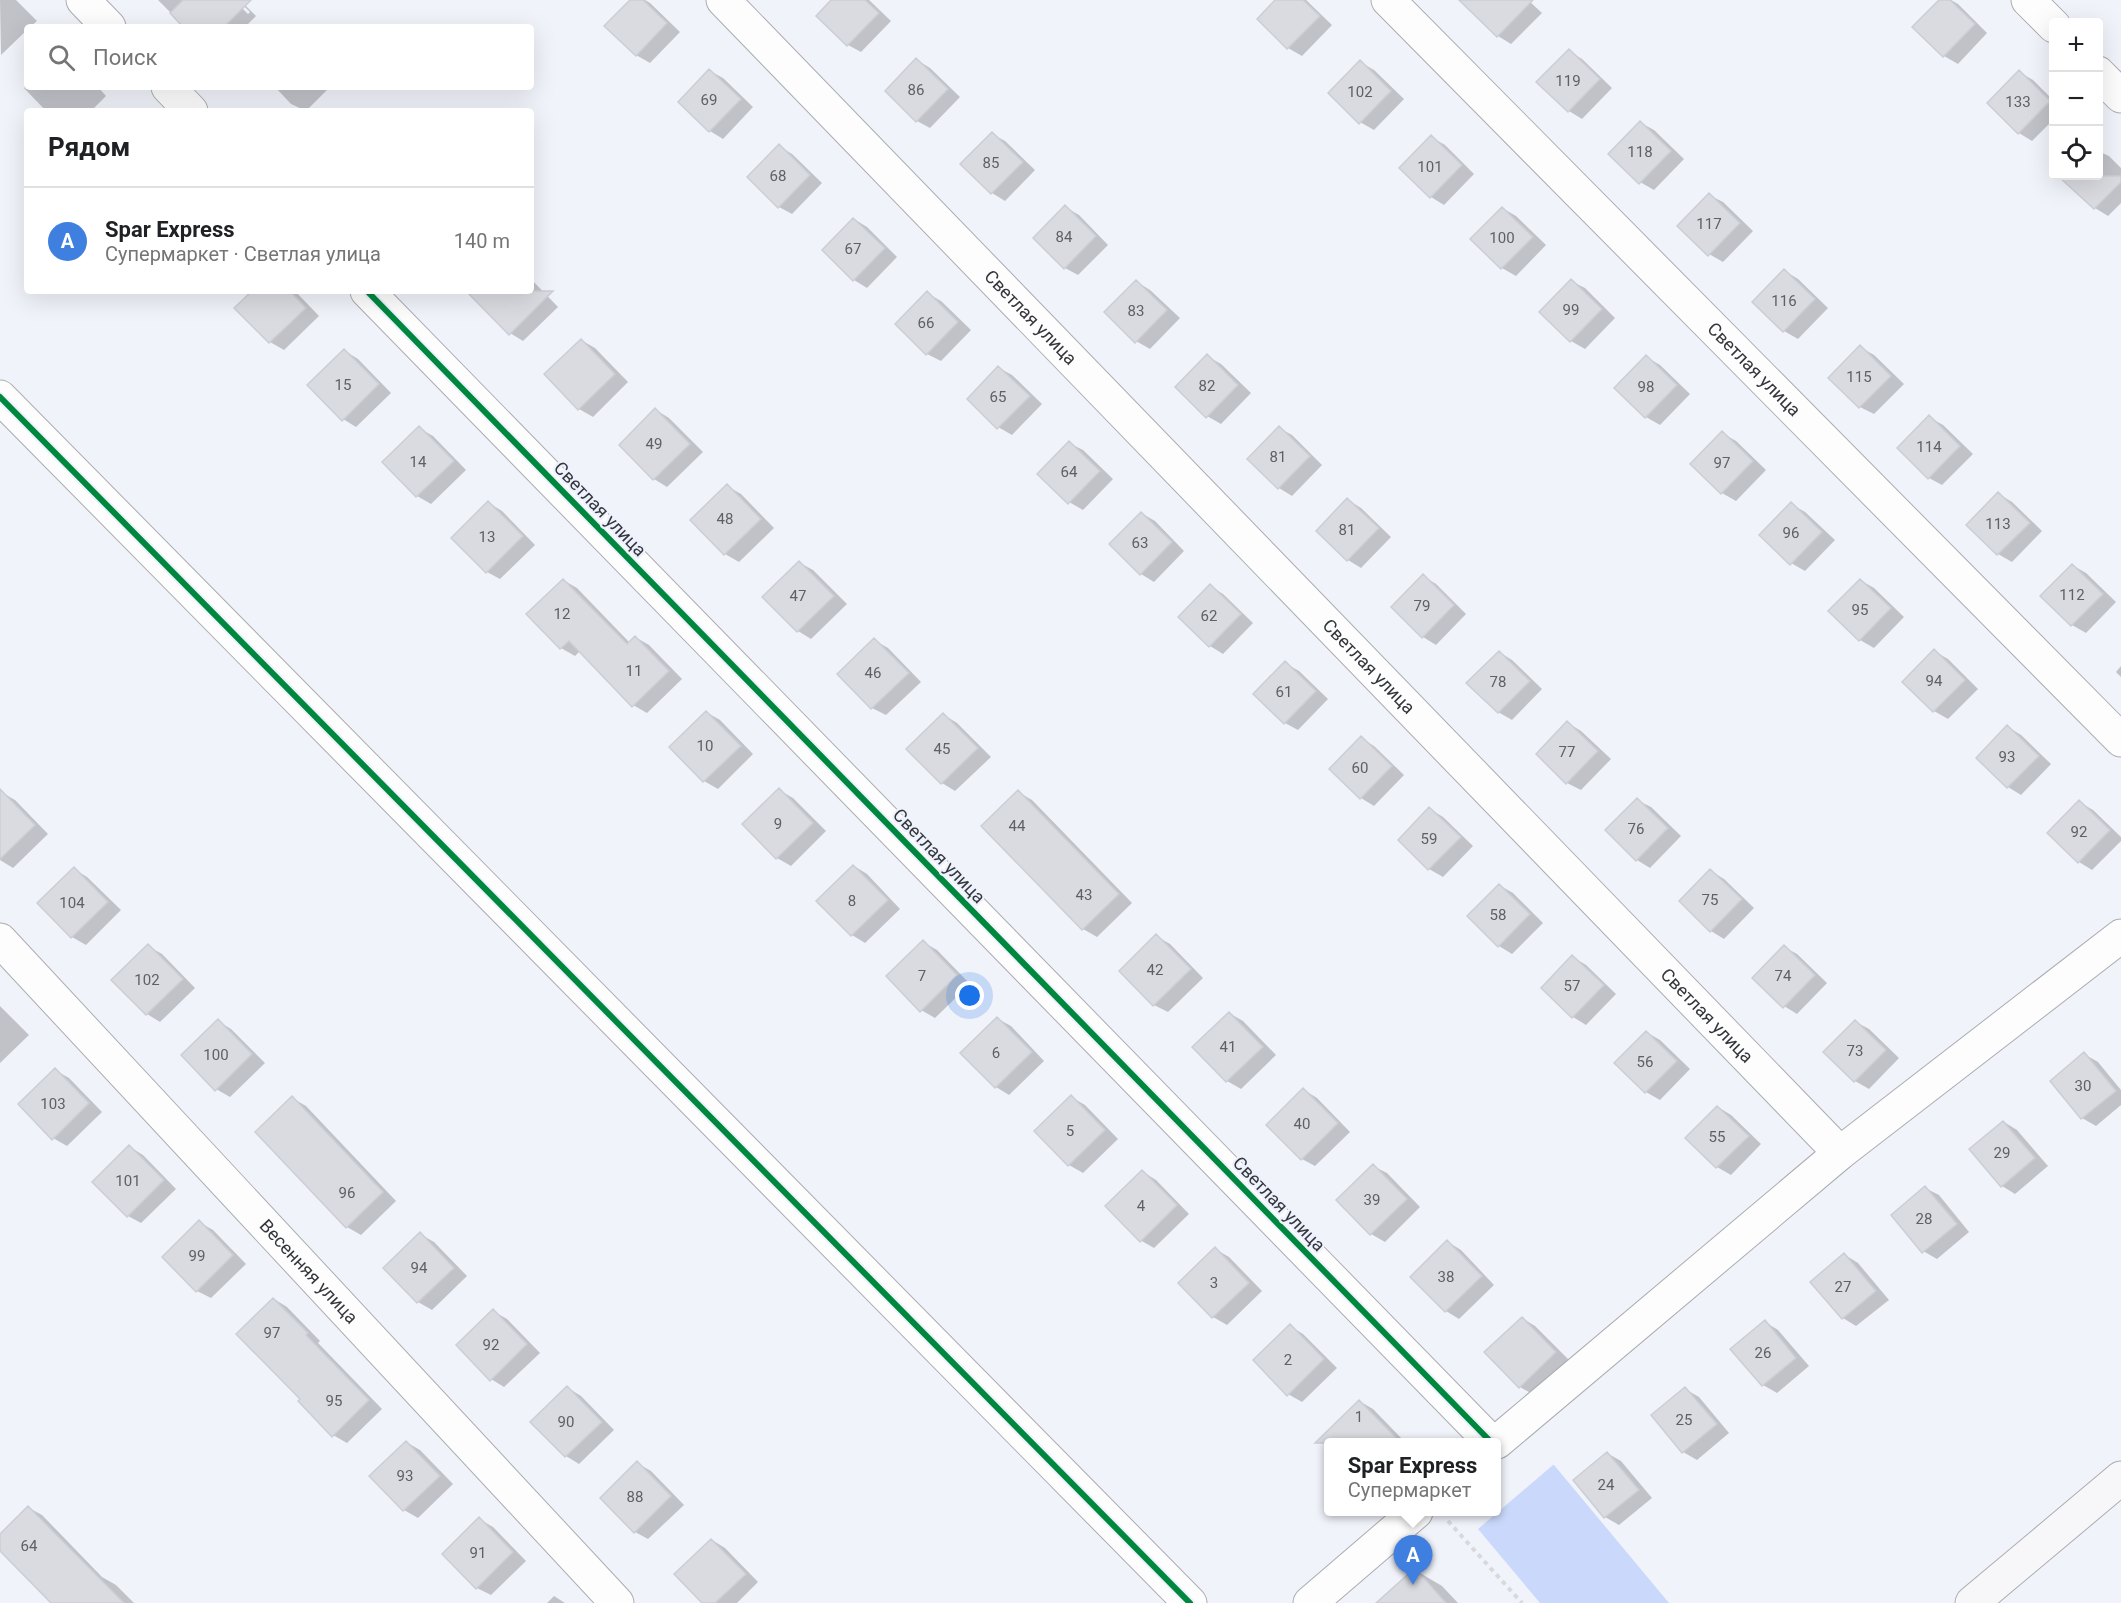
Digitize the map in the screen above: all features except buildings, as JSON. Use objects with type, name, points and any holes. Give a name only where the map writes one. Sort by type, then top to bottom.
[{"type":"street","points":[[82,0],[106,24]]},
{"type":"street","name":"Светлая улица","points":[[723,0],[1840,1153]]},
{"type":"street","name":"Светлая улица","points":[[1388,0],[2121,740]]},
{"type":"street","points":[[2028,0],[2049,21]]},
{"type":"street","points":[[2103,78],[2121,96]]},
{"type":"street","points":[[171,90],[188,108]]},
{"type":"street","name":"Светлая улица","points":[[370,294],[1486,1438]]},
{"type":"street","points":[[0,396],[1190,1603]]},
{"type":"street","points":[[1501,1440],[1840,1153],[2121,936]]},
{"type":"street","name":"Весенняя улица","points":[[0,940],[616,1603]]},
{"type":"street","points":[[1972,1603],[2121,1478]]},
{"type":"street","points":[[1310,1603],[1411,1516]]},
{"type":"path","points":[[1448,1520],[1522,1603]]},
{"type":"shaded area","points":[[1554,1465],[1669,1603],[1540,1603],[1478,1529],[1493,1516],[1501,1516],[1501,1509]]},
{"type":"cycle path","points":[[370,294],[1487,1438]]},
{"type":"cycle path","points":[[0,397],[1190,1603]]},
{"type":"place","name":"Spar Express","points":[[1413,1585]]}]
